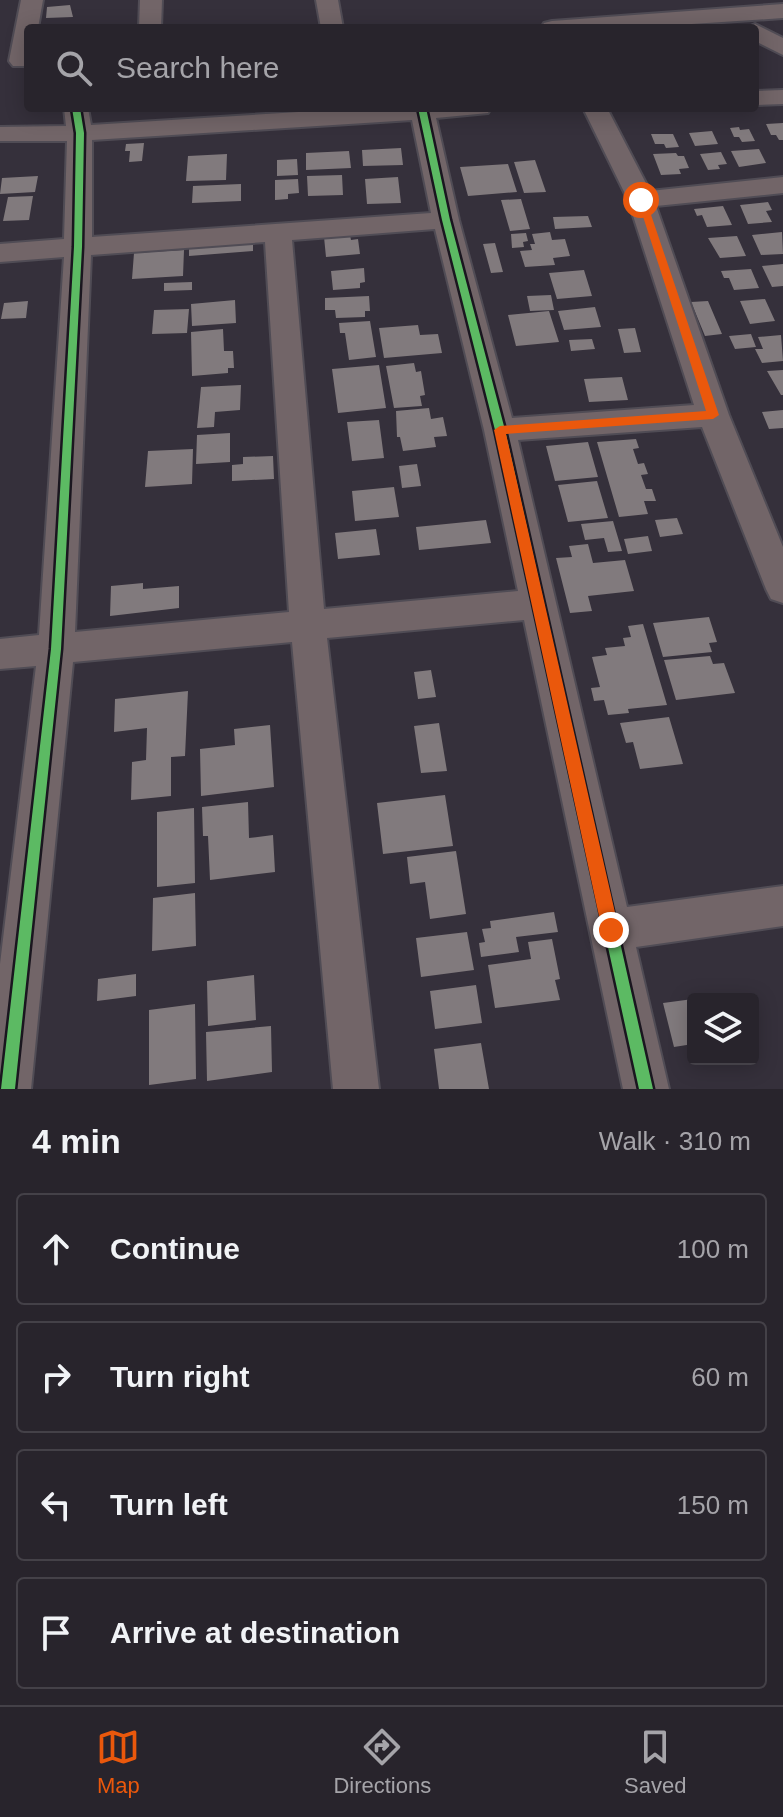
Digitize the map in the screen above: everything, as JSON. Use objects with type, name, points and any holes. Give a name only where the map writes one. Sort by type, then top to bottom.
[{"type":"street","points":[[26,24],[32,0]]},
{"type":"street","points":[[150,24],[151,0]]},
{"type":"street","points":[[327,0],[331,24]]},
{"type":"street","points":[[543,0],[552,24]]},
{"type":"street","points":[[630,24],[744,18],[783,11]]},
{"type":"street","points":[[16,61],[24,30]]},
{"type":"street","points":[[759,30],[783,48]]},
{"type":"street","points":[[759,98],[783,97]]},
{"type":"street","points":[[0,134],[78,120],[328,112]]},
{"type":"street","points":[[423,112],[446,220],[500,430],[646,1089]]},
{"type":"street","points":[[597,112],[641,200],[713,415],[783,589]]},
{"type":"street","points":[[8,1089],[56,649],[78,247],[78,120]]},
{"type":"street","points":[[641,200],[783,185]]},
{"type":"street","points":[[0,253],[446,220]]},
{"type":"street","points":[[278,233],[308,625],[356,1089]]},
{"type":"street","points":[[500,430],[713,415]]},
{"type":"street","points":[[0,654],[537,604]]},
{"type":"street","points":[[611,930],[783,906]]},
{"type":"building","points":[[70,5],[73,17],[46,18],[47,7]]},
{"type":"building","points":[[783,123],[783,140],[779,140],[776,135],[771,135],[766,124]]},
{"type":"building","points":[[739,127],[740,130],[749,129],[755,141],[742,142],[739,137],[734,137],[730,128]]},
{"type":"building","points":[[712,131],[718,144],[695,146],[689,133]]},
{"type":"building","points":[[651,134],[673,134],[679,147],[666,148],[664,144],[655,144]]},
{"type":"building","points":[[144,143],[142,161],[129,162],[130,151],[125,151],[126,144]]},
{"type":"building","points":[[401,148],[403,165],[363,166],[362,150]]},
{"type":"building","points":[[759,149],[766,163],[739,167],[731,151]]},
{"type":"building","points":[[349,151],[351,168],[306,170],[306,153]]},
{"type":"building","points":[[721,152],[727,164],[718,165],[720,169],[708,170],[700,154]]},
{"type":"building","points":[[676,153],[684,156],[689,168],[679,169],[681,174],[661,175],[653,154]]},
{"type":"building","points":[[227,154],[226,180],[186,181],[188,156]]},
{"type":"building","points":[[297,159],[298,175],[277,176],[277,160]]},
{"type":"building","points":[[535,160],[546,192],[524,193],[514,162]]},
{"type":"building","points":[[508,164],[517,192],[468,196],[460,167]]},
{"type":"building","points":[[342,175],[343,195],[308,196],[307,176]]},
{"type":"building","points":[[38,176],[35,192],[0,194],[2,178]]},
{"type":"building","points":[[398,177],[401,203],[367,204],[365,179]]},
{"type":"building","points":[[298,179],[299,193],[288,194],[288,199],[275,200],[275,180]]},
{"type":"building","points":[[241,184],[241,201],[192,203],[193,186]]},
{"type":"building","points":[[33,196],[29,220],[3,221],[8,197]]},
{"type":"building","points":[[521,199],[530,229],[510,231],[501,200]]},
{"type":"building","points":[[768,202],[772,210],[766,211],[772,222],[748,224],[740,205]]},
{"type":"building","points":[[723,206],[732,225],[707,227],[702,215],[697,216],[694,209]]},
{"type":"building","points":[[588,216],[592,227],[555,229],[553,217]]},
{"type":"building","points":[[550,232],[552,240],[565,239],[570,256],[553,258],[555,265],[525,267],[520,251],[532,250],[530,244],[535,244],[532,234]]},
{"type":"building","points":[[782,232],[783,254],[761,255],[752,235]]},
{"type":"building","points":[[526,233],[528,241],[523,242],[524,247],[512,248],[511,234]]},
{"type":"building","points":[[350,235],[351,240],[358,239],[360,254],[326,257],[324,237]]},
{"type":"building","points":[[737,236],[746,256],[720,258],[708,238]]},
{"type":"building","points":[[253,243],[253,251],[189,256],[189,248]]},
{"type":"building","points":[[495,243],[503,272],[491,273],[483,244]]},
{"type":"building","points":[[184,250],[183,276],[132,279],[134,253]]},
{"type":"building","points":[[783,264],[783,286],[772,287],[762,266]]},
{"type":"building","points":[[364,268],[365,282],[360,283],[360,288],[333,290],[331,271]]},
{"type":"building","points":[[751,269],[759,288],[734,290],[729,278],[724,278],[721,271]]},
{"type":"building","points":[[584,270],[592,296],[557,299],[549,273]]},
{"type":"building","points":[[192,282],[192,290],[164,291],[164,283]]},
{"type":"building","points":[[551,295],[554,310],[530,311],[527,296]]},
{"type":"building","points":[[369,296],[370,311],[365,311],[365,317],[336,318],[335,310],[325,310],[325,298]]},
{"type":"building","points":[[765,299],[775,321],[750,324],[740,301]]},
{"type":"building","points":[[235,300],[236,323],[192,326],[191,304]]},
{"type":"building","points":[[28,301],[26,318],[1,319],[4,303]]},
{"type":"building","points":[[708,301],[722,334],[705,336],[691,302]]},
{"type":"building","points":[[595,307],[601,327],[564,330],[558,311]]},
{"type":"building","points":[[189,309],[187,333],[152,334],[154,310]]},
{"type":"building","points":[[549,311],[559,342],[516,346],[508,315]]},
{"type":"building","points":[[370,321],[376,357],[349,360],[345,333],[340,333],[339,323]]},
{"type":"building","points":[[418,325],[420,335],[438,334],[442,353],[384,358],[379,328]]},
{"type":"building","points":[[635,328],[641,352],[624,353],[618,329]]},
{"type":"building","points":[[223,329],[224,351],[233,351],[234,368],[228,368],[228,373],[192,376],[191,332]]},
{"type":"building","points":[[751,334],[756,347],[735,349],[729,336]]},
{"type":"building","points":[[781,335],[783,361],[762,363],[755,349],[763,349],[758,337]]},
{"type":"building","points":[[592,339],[595,349],[571,351],[569,340]]},
{"type":"building","points":[[414,363],[416,372],[421,371],[425,395],[420,396],[422,406],[394,408],[386,366]]},
{"type":"building","points":[[379,365],[386,408],[338,413],[332,369]]},
{"type":"building","points":[[783,370],[783,395],[781,395],[767,371]]},
{"type":"building","points":[[622,377],[628,400],[589,402],[584,379]]},
{"type":"building","points":[[241,385],[240,410],[215,412],[214,427],[197,428],[201,387]]},
{"type":"building","points":[[429,408],[431,419],[443,417],[447,436],[434,437],[436,447],[403,451],[400,437],[397,437],[396,411]]},
{"type":"building","points":[[783,410],[783,428],[769,429],[762,412]]},
{"type":"building","points":[[379,420],[384,458],[352,461],[347,422]]},
{"type":"building","points":[[230,433],[230,462],[196,464],[197,435]]},
{"type":"building","points":[[636,439],[639,448],[633,449],[638,464],[644,463],[648,474],[641,475],[646,489],[652,489],[656,501],[644,501],[648,514],[619,517],[597,442]]},
{"type":"building","points":[[588,442],[598,477],[555,481],[546,446]]},
{"type":"building","points":[[193,449],[192,484],[145,487],[148,451]]},
{"type":"building","points":[[273,456],[274,479],[232,481],[232,465],[243,464],[243,457]]},
{"type":"building","points":[[417,464],[421,486],[402,488],[399,466]]},
{"type":"building","points":[[597,481],[608,518],[568,522],[558,485]]},
{"type":"building","points":[[394,487],[399,517],[355,521],[352,491]]},
{"type":"building","points":[[677,518],[683,534],[660,537],[655,520]]},
{"type":"building","points":[[486,520],[491,543],[419,550],[416,527]]},
{"type":"building","points":[[613,521],[622,551],[608,552],[604,538],[585,540],[581,524]]},
{"type":"building","points":[[376,529],[380,555],[338,559],[335,533]]},
{"type":"building","points":[[648,536],[652,551],[628,554],[624,539]]},
{"type":"building","points":[[588,544],[593,563],[625,560],[634,591],[588,596],[592,611],[570,613],[556,558],[572,557],[569,546]]},
{"type":"building","points":[[143,583],[143,589],[179,586],[179,608],[110,616],[111,586]]},
{"type":"building","points":[[709,617],[717,642],[709,643],[712,652],[663,657],[653,623]]},
{"type":"building","points":[[643,624],[667,705],[628,709],[629,713],[608,715],[604,700],[594,701],[591,688],[600,687],[592,657],[607,655],[605,648],[625,646],[623,638],[631,637],[628,626]]},
{"type":"building","points":[[710,656],[713,664],[724,663],[735,693],[676,700],[664,660]]},
{"type":"building","points":[[431,670],[436,697],[418,699],[414,672]]},
{"type":"building","points":[[188,691],[185,756],[171,757],[171,796],[131,800],[132,762],[146,760],[147,728],[114,732],[115,699]]},
{"type":"building","points":[[669,717],[683,764],[640,769],[633,742],[626,743],[620,723]]},
{"type":"building","points":[[439,723],[447,771],[421,773],[414,726]]},
{"type":"building","points":[[270,725],[274,787],[201,796],[200,749],[235,745],[234,729]]},
{"type":"building","points":[[445,795],[453,846],[383,854],[377,803]]},
{"type":"building","points":[[248,802],[249,838],[273,835],[275,872],[210,880],[208,836],[203,836],[202,807]]},
{"type":"building","points":[[194,808],[195,883],[157,887],[157,812]]},
{"type":"building","points":[[456,851],[466,914],[430,919],[425,882],[410,884],[407,857]]},
{"type":"building","points":[[195,893],[196,946],[152,951],[153,898]]},
{"type":"building","points":[[554,912],[558,932],[516,937],[519,952],[481,957],[479,943],[485,942],[482,929],[491,928],[490,921]]},
{"type":"building","points":[[467,932],[474,970],[421,977],[416,938]]},
{"type":"building","points":[[552,939],[560,979],[555,980],[560,1000],[495,1008],[488,965],[531,959],[528,942]]},
{"type":"building","points":[[136,974],[136,996],[97,1001],[98,979]]},
{"type":"building","points":[[254,975],[256,1020],[208,1026],[207,981]]},
{"type":"building","points":[[476,985],[482,1023],[435,1029],[430,991]]},
{"type":"building","points":[[687,1000],[687,1045],[674,1047],[663,1003]]},
{"type":"building","points":[[195,1004],[196,1079],[149,1085],[149,1010]]},
{"type":"building","points":[[271,1026],[272,1072],[207,1081],[206,1032]]},
{"type":"building","points":[[481,1043],[489,1089],[439,1089],[434,1049]]},
{"type":"cycle path","points":[[8,1089],[56,649],[78,247],[80,133],[77,112]]},
{"type":"cycle path","points":[[423,112],[446,220],[500,430],[646,1089]]},
{"type":"route","points":[[611,930],[500,430],[713,415],[641,200]]}]
